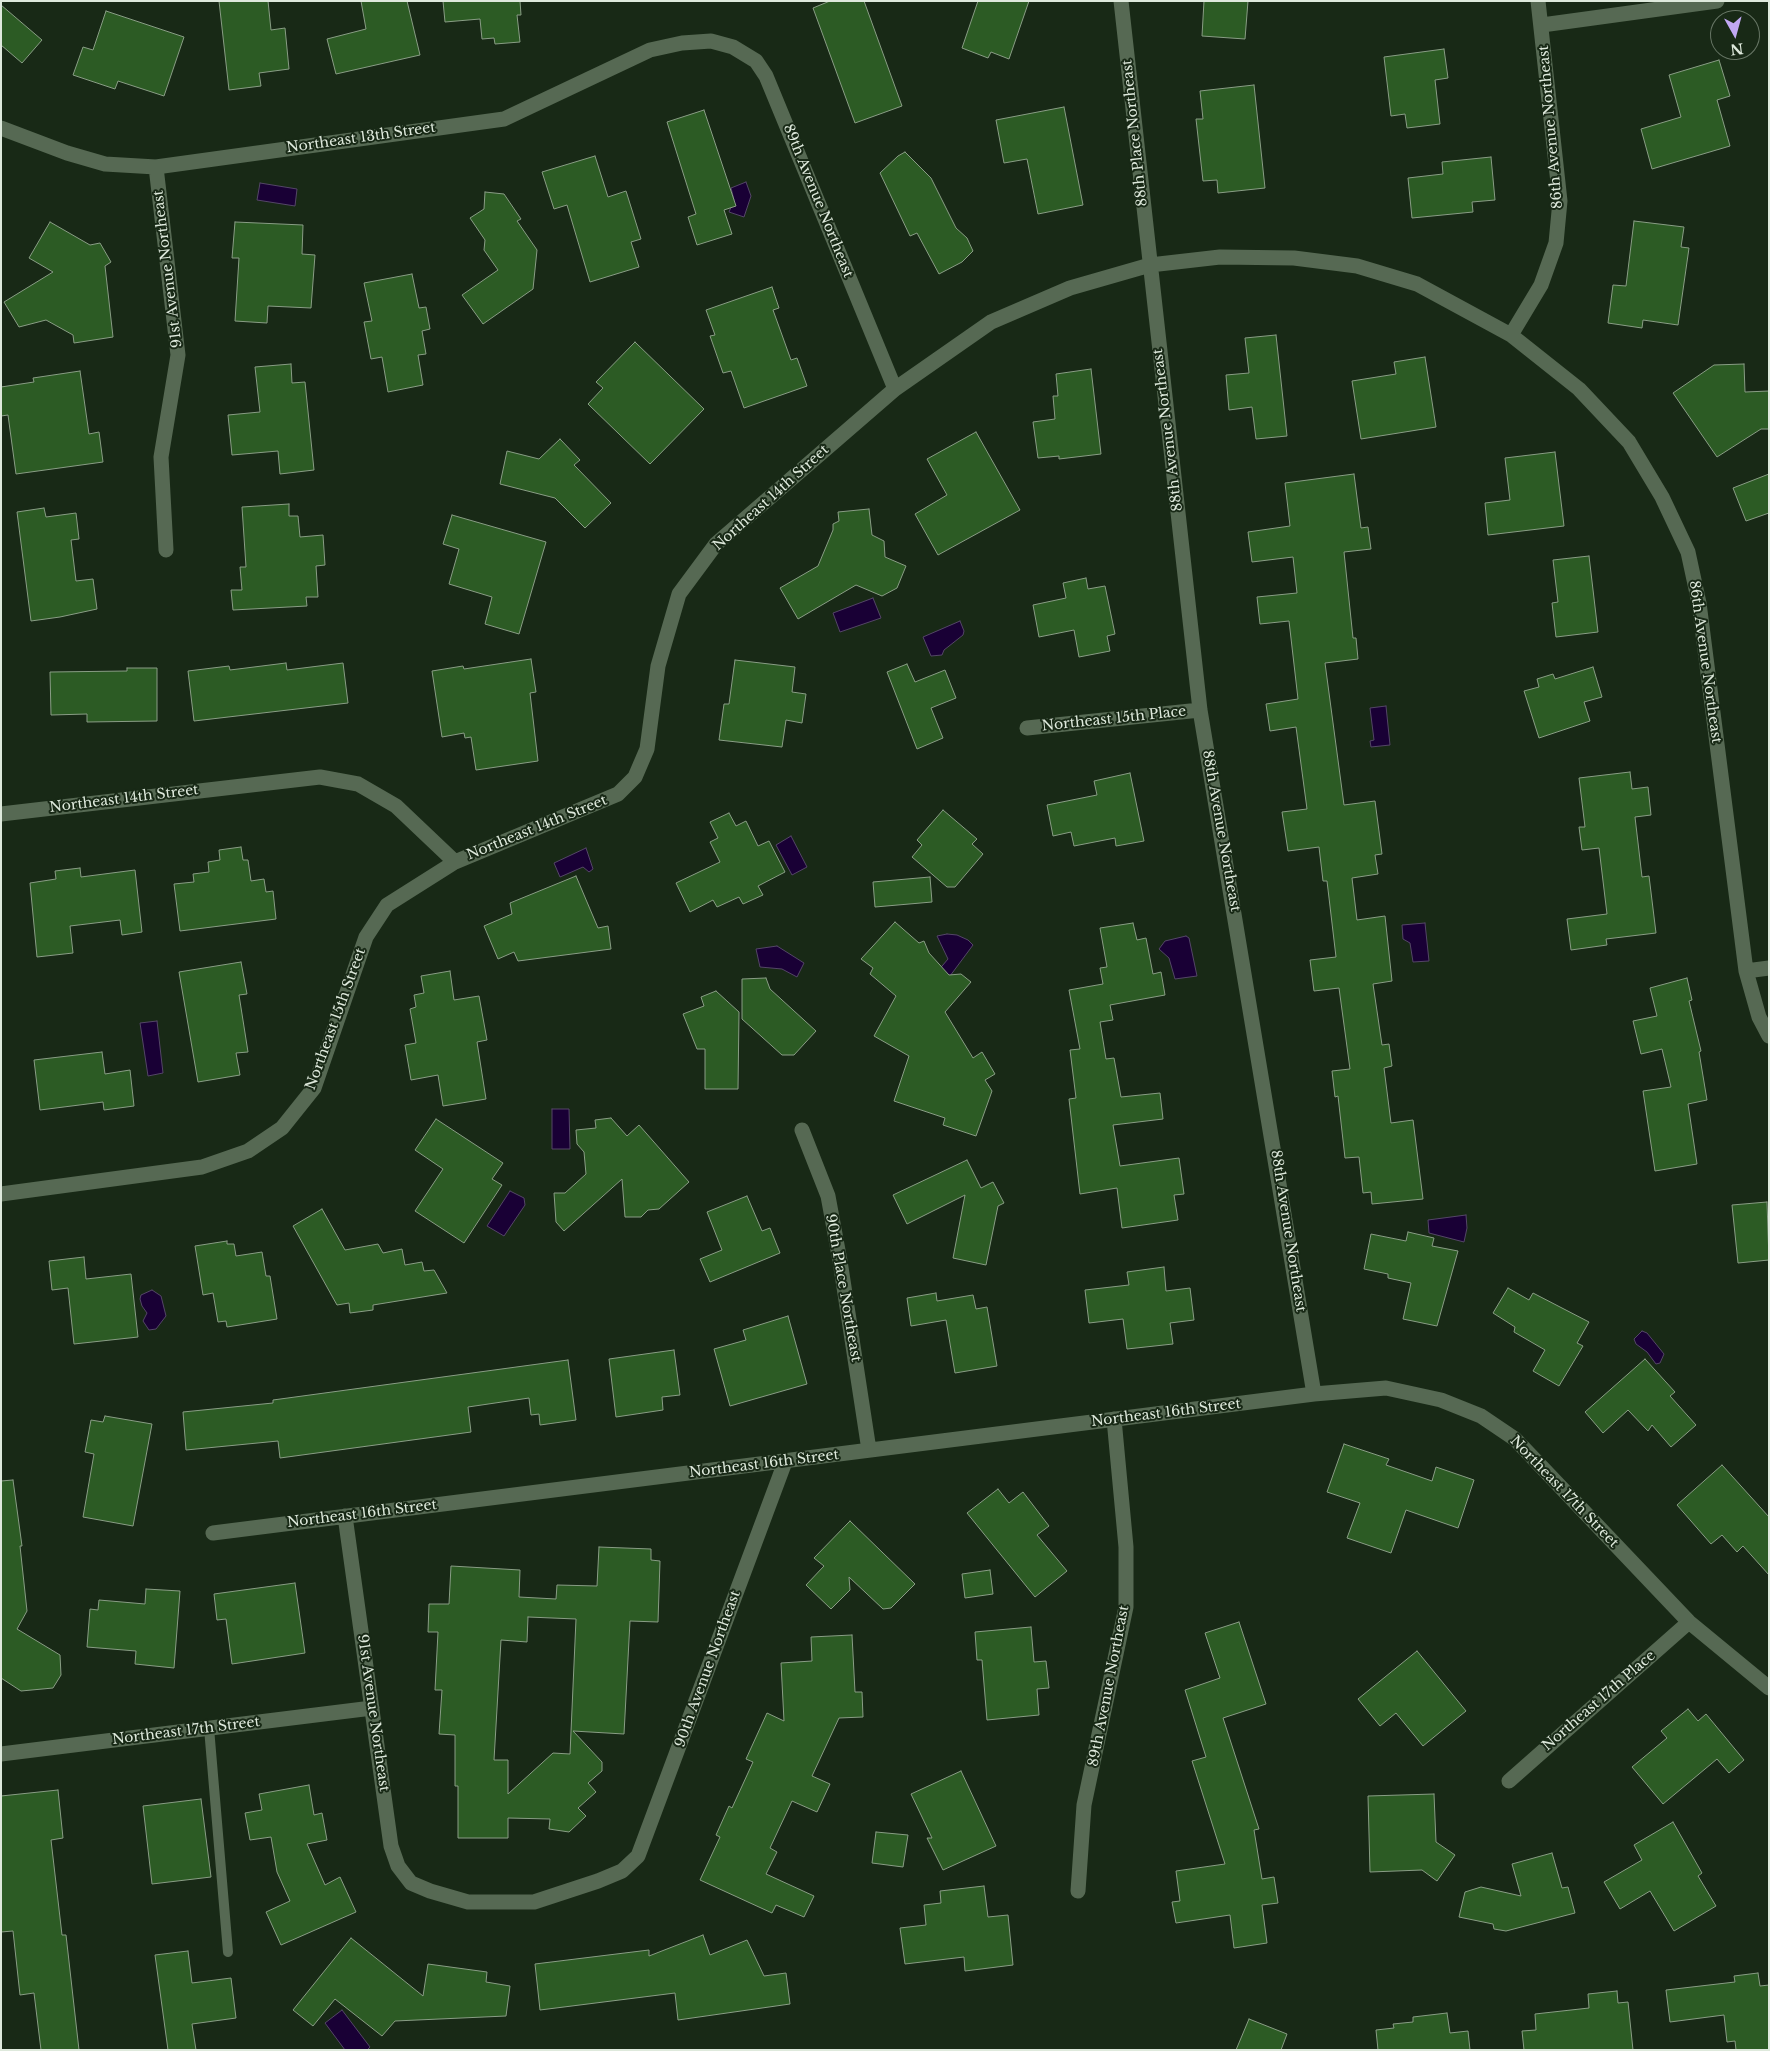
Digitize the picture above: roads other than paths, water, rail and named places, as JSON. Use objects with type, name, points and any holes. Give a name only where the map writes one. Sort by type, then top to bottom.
[{"type":"street","name":"88th Place Northeast","points":[[1121,1],[1150,265]]},
{"type":"street","name":"86th Avenue Northeast","points":[[1538,1],[1560,200],[1556,243],[1541,285],[1511,334],[1578,389],[1629,442],[1662,497],[1688,552],[1699,602],[1746,970],[1760,1016],[1769,1036]]},
{"type":"street","points":[[1542,25],[1717,1]]},
{"type":"street","name":"Northeast 13th Street","points":[[1,128],[67,153],[105,164],[156,167],[504,119],[650,50],[682,43],[712,41]]},
{"type":"street","name":"89th Avenue Northeast","points":[[712,41],[733,47],[756,61],[766,76],[896,389]]},
{"type":"street","name":"91st Avenue Northeast","points":[[156,167],[178,355],[161,457],[166,550]]},
{"type":"street","name":"Northeast 14th Street","points":[[1,814],[320,777],[358,784],[396,806],[455,862],[618,794],[635,777],[647,749],[658,666],[679,594],[716,544],[896,389],[991,322],[1070,288],[1150,265],[1220,257],[1294,258],[1358,266],[1417,284],[1511,334]]},
{"type":"street","name":"88th Avenue Northeast","points":[[1150,265],[1200,710],[1314,1394]]},
{"type":"street","name":"Northeast 15th Place","points":[[1027,728],[1200,710]]},
{"type":"street","name":"Northeast 15th Street","points":[[1,1194],[202,1167],[248,1151],[282,1128],[314,1088],[366,937],[387,905],[455,862]]},
{"type":"street","points":[[1746,970],[1769,968]]},
{"type":"street","name":"90th Place Northeast","points":[[802,1130],[828,1196],[870,1450]]},
{"type":"street","name":"Northeast 17th Street","points":[[1314,1394],[1386,1388],[1440,1400],[1481,1416],[1515,1439],[1689,1622],[1769,1688]]},
{"type":"street","name":"Northeast 16th Street","points":[[213,1533],[1314,1394]]},
{"type":"street","name":"89th Avenue Northeast","points":[[1078,1891],[1084,1805],[1126,1608],[1126,1547],[1114,1420]]},
{"type":"street","name":"90th Avenue Northeast","points":[[430,1891],[468,1902],[534,1902],[622,1871],[638,1856],[785,1462]]},
{"type":"street","name":"91st Avenue Northeast","points":[[345,1516],[392,1846],[398,1866],[410,1883],[430,1891]]},
{"type":"street","name":"Northeast 17th Place","points":[[1509,1781],[1689,1622]]},
{"type":"street","name":"Northeast 17th Street","points":[[1,1754],[372,1708]]},
{"type":"lane","points":[[209,1728],[228,1952]]}]
